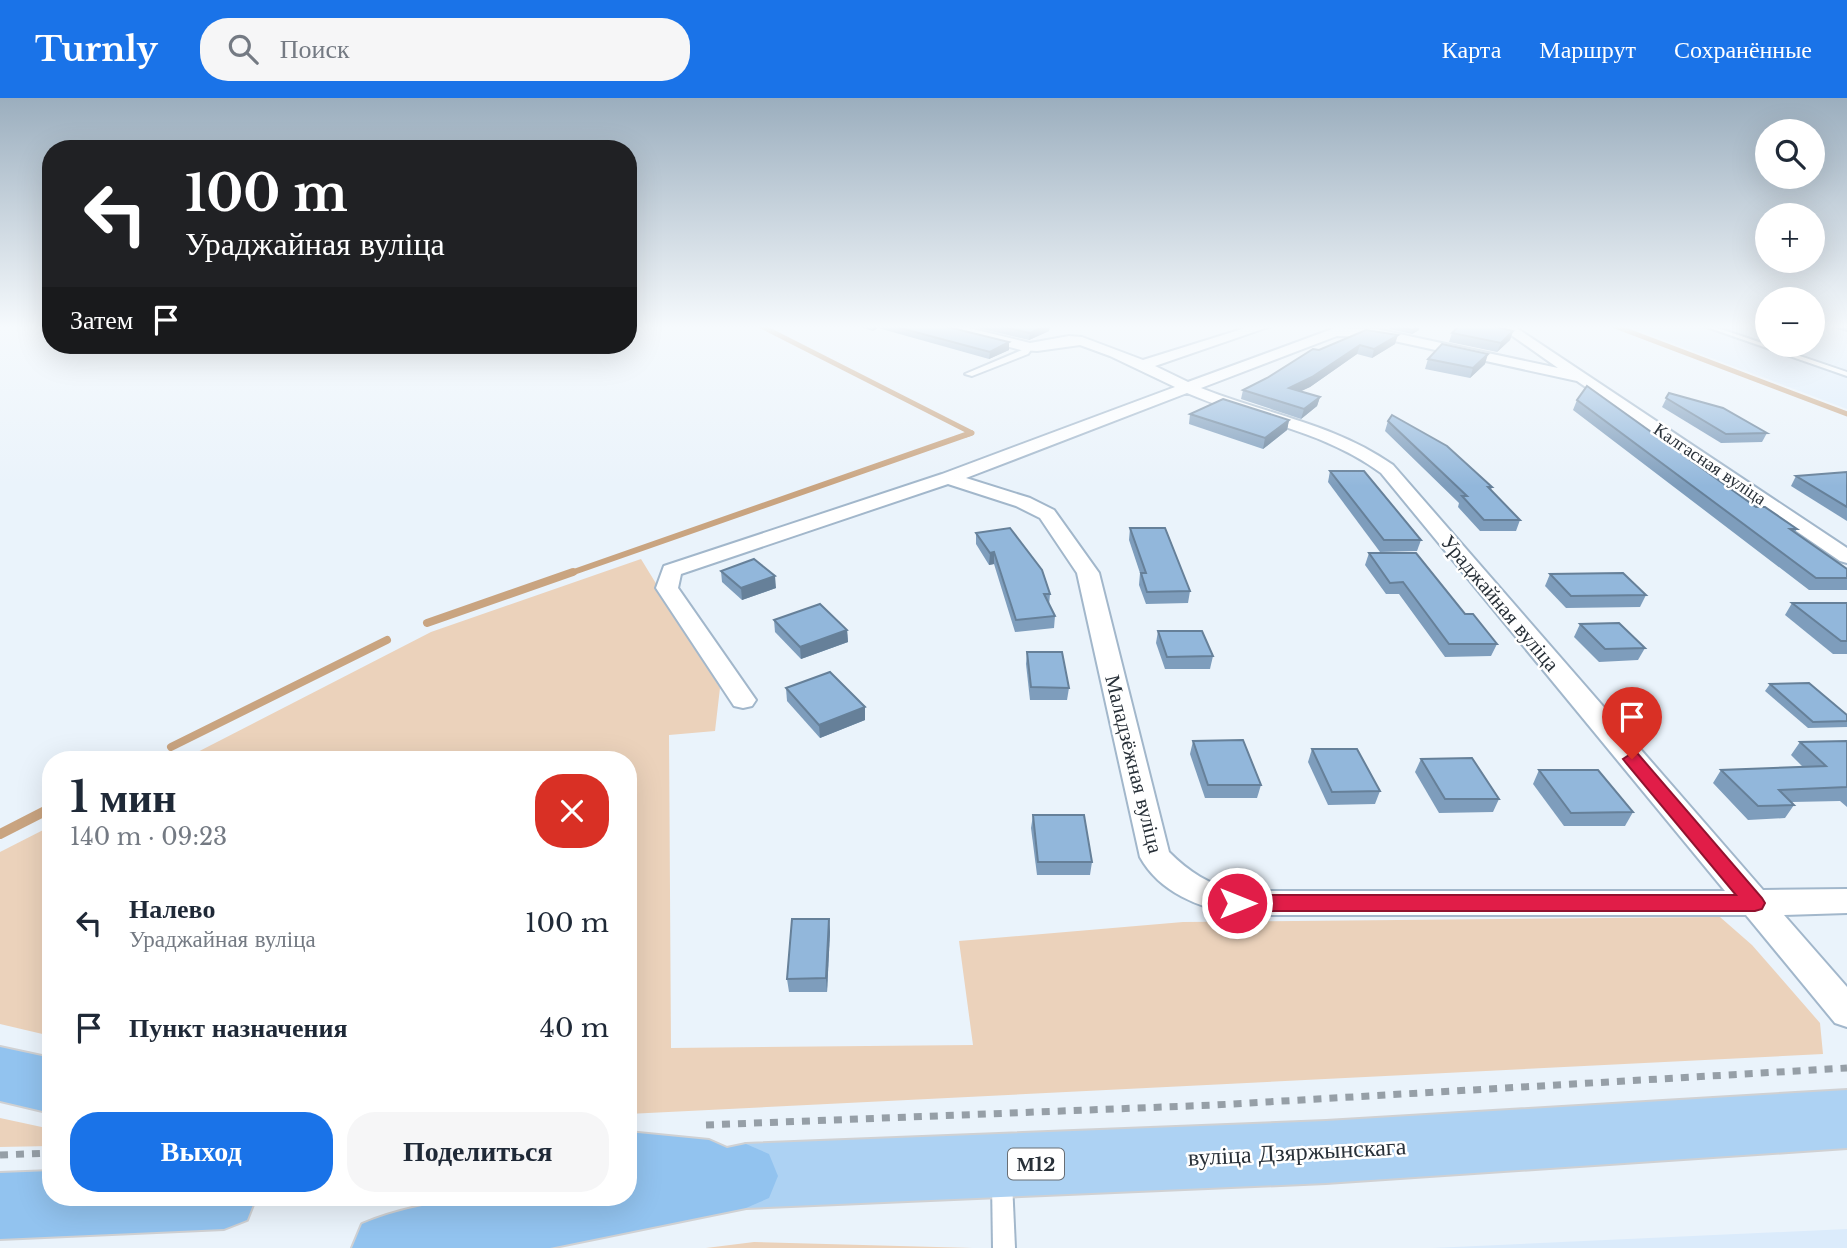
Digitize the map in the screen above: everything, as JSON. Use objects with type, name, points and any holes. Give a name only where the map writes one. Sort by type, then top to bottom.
[{"type":"highway","points":[[0,1074],[42,1084]]},
{"type":"highway","name":"М12","points":[[637,1164],[746,1176]]},
{"type":"highway","name":"М12","points":[[637,1181],[746,1176]]},
{"type":"highway","name":"М12","points":[[637,1198],[746,1176]]},
{"type":"highway","points":[[0,1206],[42,1204]]},
{"type":"highway","name":"М12","points":[[386,1248],[596,1206]]},
{"type":"main road","name":"вуліца Дзяржынскага","points":[[746,1176],[1326,1152],[1847,1119]]},
{"type":"street","name":"Ураджайная вуліца","points":[[1172,379],[1209,397],[1345,442],[1369,454],[1387,469],[1755,903],[1845,999]]},
{"type":"street","points":[[743,700],[667,588],[671,570],[948,478],[1206,379]]},
{"type":"street","name":"Калгасная вуліца","points":[[1586,379],[1847,557]]},
{"type":"street","name":"Маладзёжная вуліца","points":[[948,478],[1023,502],[1047,514],[1088,573],[1155,857],[1189,889],[1211,898],[1237,903],[1847,901]]},
{"type":"lane","points":[[1002,1166],[1004,1248]]},
{"type":"path","points":[[698,1126],[1215,1105],[1847,1068]]},
{"type":"path","points":[[0,1154],[42,1153]]},
{"type":"shaded area","points":[[1766,379],[1847,379],[1847,409]]},
{"type":"shaded area","points":[[641,559],[720,688],[715,731],[669,735],[671,1048],[973,1045],[959,941],[1183,922],[1720,917],[1752,945],[1820,1023],[1823,1054],[637,1114],[637,751],[200,751],[431,632]]},
{"type":"shaded area","points":[[42,831],[42,1034],[0,1024],[0,852]]},
{"type":"shaded area","points":[[0,1118],[42,1127],[42,1146],[0,1147]]},
{"type":"shaded area","points":[[1847,1229],[1847,1248],[1432,1248]]},
{"type":"shaded area","points":[[754,1242],[973,1248],[706,1248]]},
{"type":"building","points":[[1266,379],[1309,379],[1289,388],[1320,397],[1304,409],[1243,390]]},
{"type":"building","points":[[1587,386],[1756,507],[1765,507],[1797,529],[1790,529],[1847,569],[1847,578],[1816,578],[1577,400]]},
{"type":"building","points":[[1669,393],[1723,408],[1767,433],[1726,434],[1666,398]]},
{"type":"building","points":[[1223,399],[1289,420],[1265,438],[1190,414]]},
{"type":"building","points":[[1392,415],[1447,446],[1492,487],[1488,487],[1520,520],[1484,520],[1462,496],[1467,496],[1388,421]]},
{"type":"building","points":[[1330,471],[1364,471],[1421,540],[1384,540]]},
{"type":"building","points":[[1847,472],[1847,507],[1796,476]]},
{"type":"building","points":[[1010,528],[1042,570],[1050,594],[1044,594],[1055,616],[1016,620],[994,552],[990,553],[976,533]]},
{"type":"building","points":[[1130,528],[1165,528],[1190,591],[1147,592],[1141,573],[1146,573]]},
{"type":"building","points":[[1369,553],[1416,553],[1465,614],[1473,614],[1497,644],[1449,644],[1403,582],[1390,583]]},
{"type":"building","points":[[754,559],[775,576],[741,588],[721,571]]},
{"type":"building","points":[[1623,573],[1646,595],[1571,596],[1550,574]]},
{"type":"building","points":[[1792,603],[1847,603],[1847,641],[1841,641]]},
{"type":"building","points":[[820,604],[847,630],[800,647],[774,620]]},
{"type":"building","points":[[1619,623],[1645,648],[1605,649],[1580,624]]},
{"type":"building","points":[[1158,631],[1202,631],[1213,656],[1167,657]]},
{"type":"building","points":[[1027,652],[1062,652],[1069,688],[1031,687]]},
{"type":"building","points":[[830,672],[865,707],[819,725],[786,688]]},
{"type":"building","points":[[1809,683],[1847,715],[1847,721],[1813,722],[1770,684]]},
{"type":"building","points":[[1243,740],[1261,785],[1208,785],[1193,741]]},
{"type":"building","points":[[1847,741],[1847,787],[1779,790],[1794,805],[1758,806],[1721,770],[1826,766],[1800,742]]},
{"type":"building","points":[[1312,749],[1357,749],[1380,791],[1332,792]]},
{"type":"building","points":[[1472,758],[1499,799],[1445,799],[1421,759]]},
{"type":"building","points":[[1539,770],[1598,770],[1633,812],[1571,813]]},
{"type":"building","points":[[1033,815],[1084,815],[1092,862],[1038,862]]},
{"type":"building","points":[[792,919],[829,919],[826,978],[787,979]]},
{"type":"waterway","points":[[865,379],[972,433],[966,435]]},
{"type":"waterway","points":[[1754,379],[1847,414]]},
{"type":"waterway","points":[[568,574],[971,433]]},
{"type":"waterway","points":[[427,623],[573,572]]},
{"type":"waterway","points":[[171,747],[387,640]]},
{"type":"waterway","points":[[0,834],[42,813]]},
{"type":"route","points":[[1237,903],[1755,903],[1632,759]]}]
